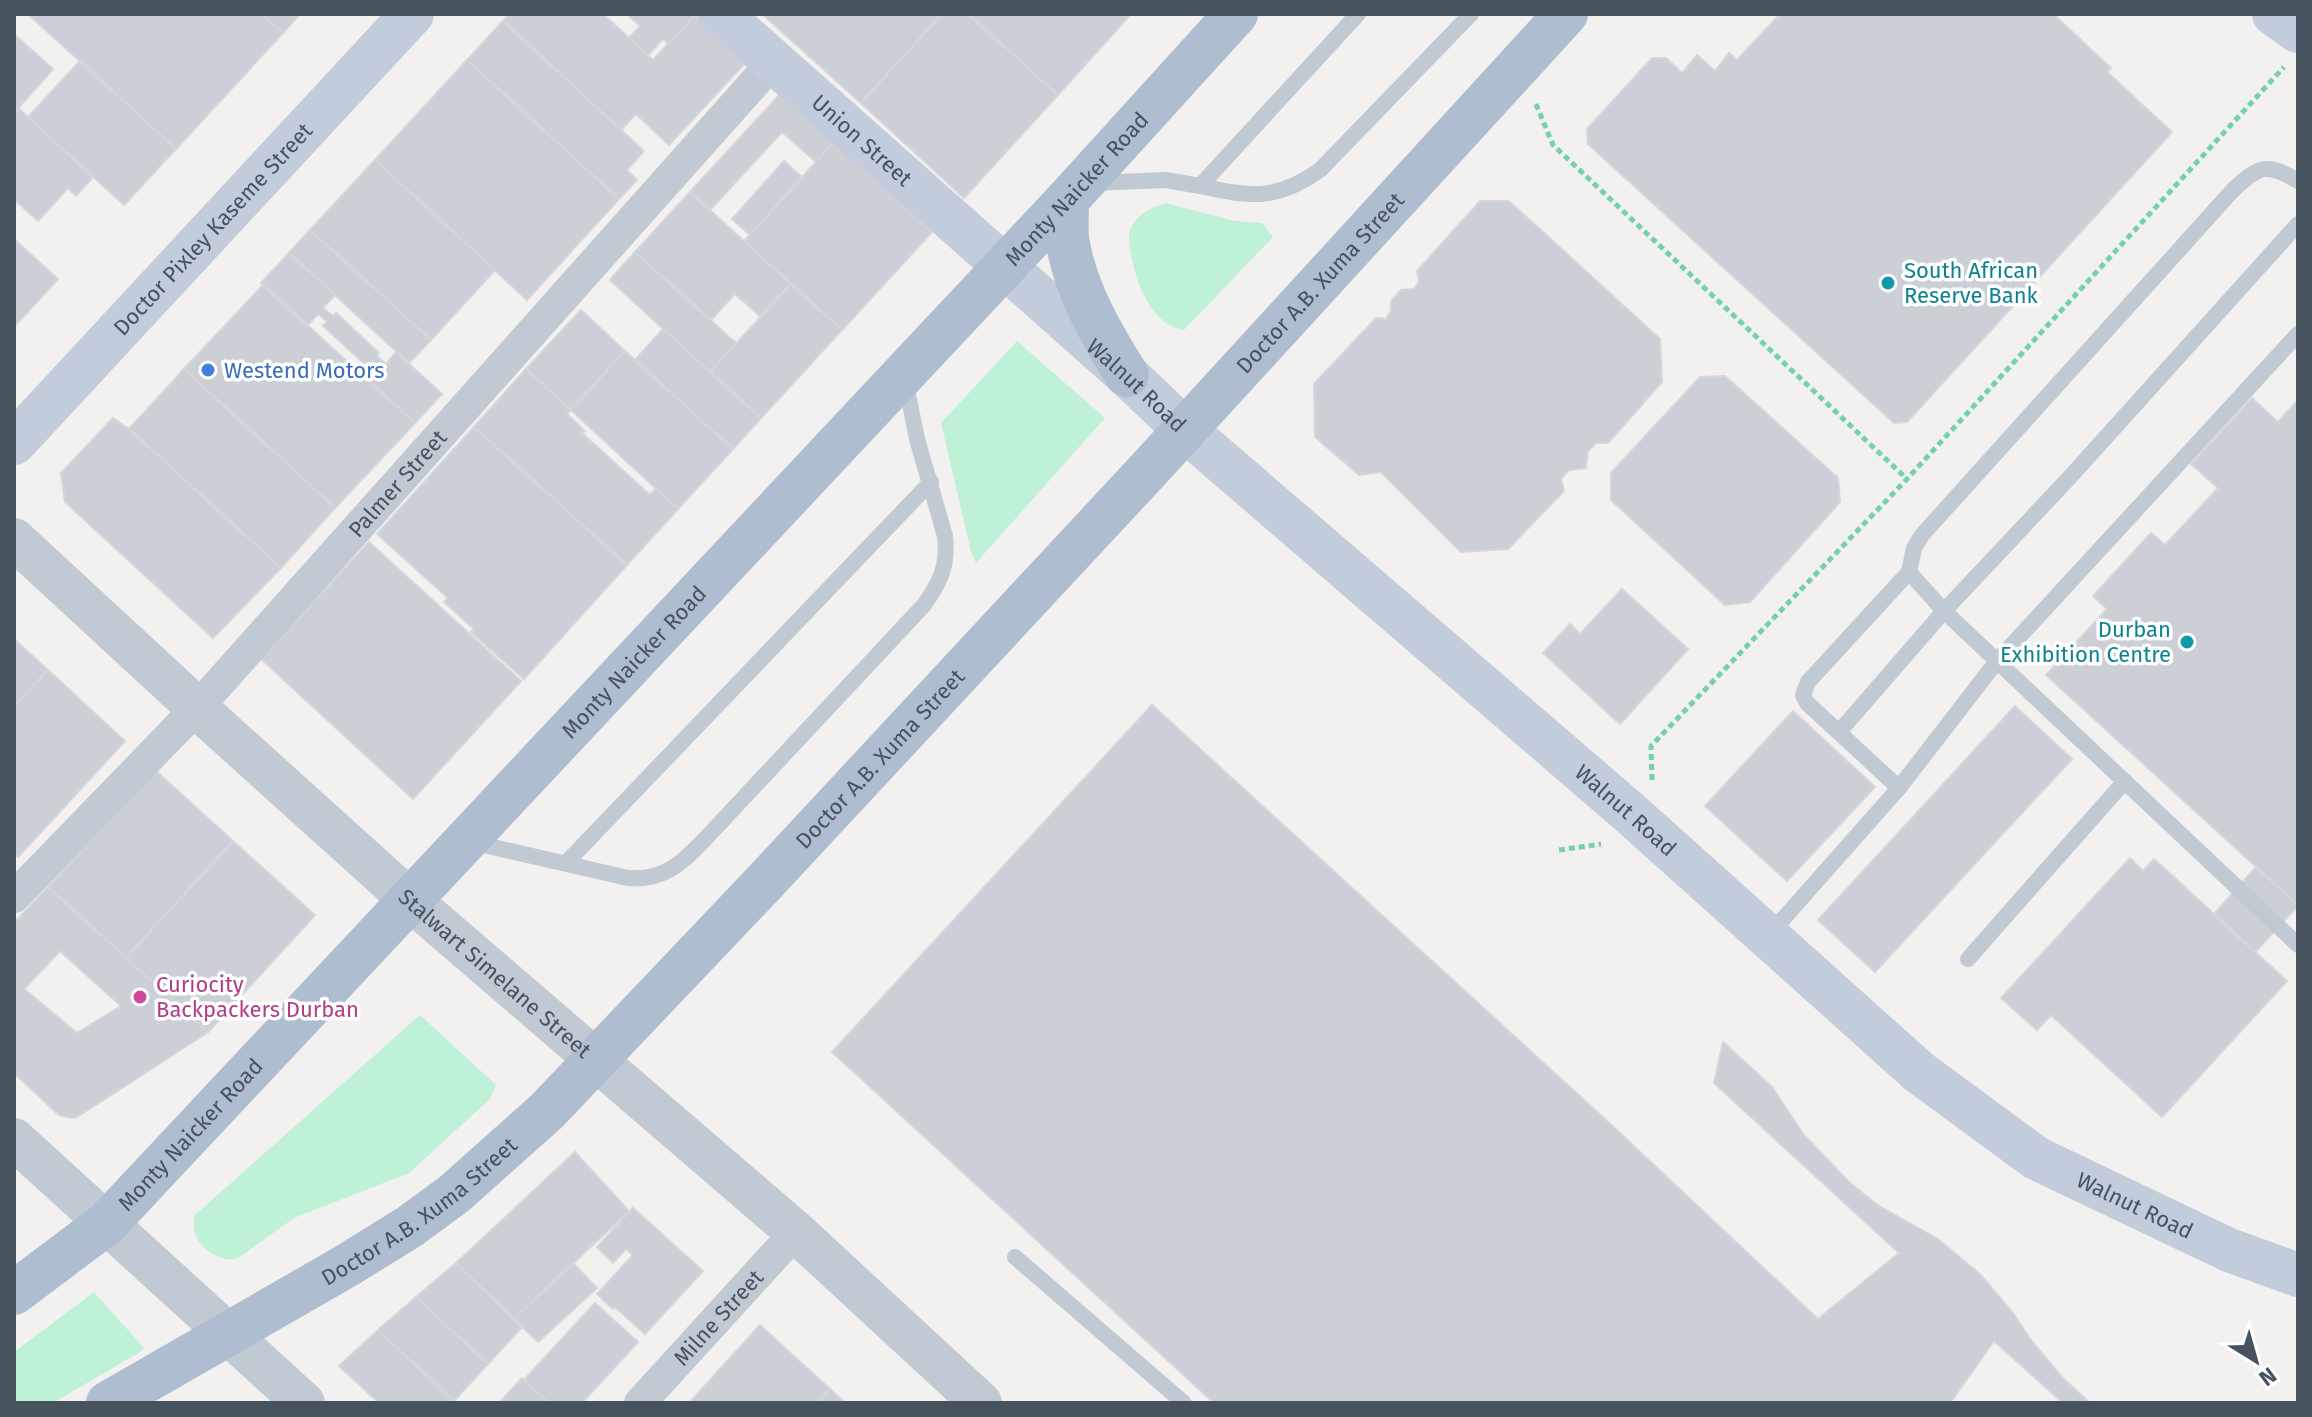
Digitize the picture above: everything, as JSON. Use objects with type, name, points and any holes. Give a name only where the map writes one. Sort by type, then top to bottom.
[{"type":"main road","name":"Doctor Pixley Kaseme Street","points":[[14,443],[412,14]]},
{"type":"main road","name":"Union Street","points":[[720,14],[1004,266]]},
{"type":"main road","name":"Monty Naicker Road","points":[[14,1293],[107,1223],[904,374],[1236,14]]},
{"type":"main road","name":"Doctor A.B. Xuma Street","points":[[108,1403],[409,1227],[454,1194],[547,1111],[1185,430],[1566,14]]},
{"type":"main road","points":[[2274,14],[2293,47]]},
{"type":"main road","points":[[1073,192],[1067,235],[1073,263],[1089,307],[1127,375]]},
{"type":"main road","name":"Walnut Road","points":[[1004,266],[1185,430],[1630,813],[1919,1072],[2036,1158],[2229,1250],[2298,1275]]},
{"type":"street","name":"Palmer Street","points":[[14,897],[197,708],[773,62]]},
{"type":"street","name":"Stalwart Simelane Street","points":[[14,539],[410,900],[796,1232],[981,1403]]},
{"type":"street","points":[[14,1139],[304,1403]]},
{"type":"street","name":"Milne Street","points":[[640,1403],[796,1232]]},
{"type":"lane","points":[[1200,186],[1358,14]]},
{"type":"lane","points":[[1073,192],[1166,180],[1235,193],[1269,194],[1299,185],[1320,170],[1471,14]]},
{"type":"lane","points":[[1899,788],[1807,703],[1803,695],[1808,682],[1909,572],[1914,548],[1922,535],[2233,190],[2252,172],[2267,168],[2298,181]]},
{"type":"lane","points":[[1839,732],[1944,611],[2070,477],[2298,224]]},
{"type":"lane","points":[[1768,937],[1899,788],[1997,661],[2298,334]]},
{"type":"lane","points":[[466,841],[628,878],[646,879],[673,869],[707,837],[924,605],[939,583],[947,553],[945,536],[917,439],[904,374]]},
{"type":"lane","points":[[566,863],[931,482]]},
{"type":"lane","points":[[1909,572],[1944,611],[2298,945]]},
{"type":"lane","points":[[1968,959],[2125,781]]},
{"type":"lane","points":[[1015,1257],[1184,1403]]},
{"type":"path","points":[[1652,792],[1651,746],[1907,479],[2293,47]]},
{"type":"path","points":[[1516,69],[1530,88],[1553,145],[1907,479]]},
{"type":"path","points":[[1559,850],[1601,844]]},
{"type":"green space","points":[[1165,203],[1235,221],[1262,223],[1273,237],[1184,330],[1164,321],[1148,303],[1134,270],[1130,247],[1130,232],[1137,219]]},
{"type":"green space","points":[[1017,341],[1105,418],[976,563],[941,423]]},
{"type":"green space","points":[[420,1015],[496,1085],[490,1099],[409,1173],[294,1218],[237,1259],[219,1257],[204,1248],[195,1233],[195,1215]]},
{"type":"green space","points":[[94,1292],[145,1349],[53,1403],[14,1403],[14,1352]]},
{"type":"building","points":[[28,14],[262,14],[283,33],[176,149]]},
{"type":"building","points":[[262,14],[300,14],[283,33]]},
{"type":"building","points":[[509,14],[603,14],[653,60],[695,15],[746,62],[669,145],[636,114],[621,130],[503,21]]},
{"type":"building","points":[[627,14],[695,15],[669,44],[663,39],[648,55],[629,38],[640,26]]},
{"type":"building","points":[[762,14],[942,14],[861,103]]},
{"type":"building","points":[[942,14],[968,14],[1058,95],[964,198],[861,103]]},
{"type":"building","points":[[968,14],[1131,14],[1058,95]]},
{"type":"building","name":"South African Reserve Bank","points":[[1780,14],[2053,14],[2111,68],[2107,72],[2172,132],[1907,422],[1894,423],[1588,144],[1587,129],[1652,58],[1666,58],[1682,73],[1697,55],[1715,71],[1729,53],[1737,60]]},
{"type":"building","points":[[503,21],[644,151],[627,170],[637,180],[619,199],[467,60]]},
{"type":"building","points":[[14,34],[53,69],[14,113]]},
{"type":"building","points":[[467,60],[619,199],[527,300],[375,160]]},
{"type":"building","points":[[80,61],[176,149],[124,205],[28,117]]},
{"type":"building","points":[[781,93],[834,142],[816,162],[782,132],[710,210],[690,192]]},
{"type":"building","points":[[18,108],[93,177],[76,196],[68,188],[38,221],[14,199],[14,113]]},
{"type":"building","points":[[834,142],[932,232],[842,330],[744,241]]},
{"type":"building","points":[[375,160],[495,270],[431,340],[310,230]]},
{"type":"building","points":[[784,161],[802,177],[750,235],[732,219]]},
{"type":"building","points":[[690,192],[791,284],[760,316],[735,294],[711,320],[635,252]]},
{"type":"building","points":[[1480,201],[1509,201],[1660,339],[1662,382],[1608,443],[1596,443],[1588,451],[1586,468],[1569,470],[1561,479],[1564,491],[1508,549],[1461,552],[1381,472],[1359,475],[1315,437],[1314,384],[1376,318],[1386,319],[1391,311],[1391,301],[1401,290],[1414,289],[1419,282],[1417,271]]},
{"type":"building","points":[[310,230],[431,340],[409,363],[289,253]]},
{"type":"building","points":[[14,239],[58,279],[14,327]]},
{"type":"building","points":[[635,252],[736,343],[710,372],[610,280]]},
{"type":"building","points":[[289,253],[335,295],[323,308],[333,316],[336,313],[379,353],[377,356],[386,364],[396,352],[442,394],[415,423],[370,382],[380,371],[370,362],[367,366],[323,326],[327,321],[318,314],[307,326],[261,283]]},
{"type":"building","points":[[791,284],[842,330],[761,418],[710,372]]},
{"type":"building","points":[[263,285],[415,423],[335,508],[184,369]]},
{"type":"building","points":[[581,310],[625,351],[571,410],[526,369]]},
{"type":"building","points":[[663,329],[761,418],[733,449],[635,360]]},
{"type":"building","points":[[625,351],[733,449],[678,509],[571,410]]},
{"type":"building","points":[[184,369],[335,508],[281,568],[129,429]]},
{"type":"building","points":[[526,369],[571,410],[567,414],[585,431],[582,433],[650,495],[656,488],[678,509],[627,565],[474,427]]},
{"type":"building","points":[[1725,376],[1838,478],[1840,502],[1750,602],[1725,605],[1611,500],[1611,473],[1700,377]]},
{"type":"building","name":"Durban Exhibition Centre","points":[[2252,398],[2278,422],[2298,400],[2298,905],[2046,675],[2107,609],[2093,596],[2151,533],[2165,545],[2218,488],[2191,464]]},
{"type":"building","points":[[113,418],[129,429],[281,568],[213,638],[65,502],[61,473]]},
{"type":"building","points":[[474,427],[627,565],[524,679],[471,632],[474,629],[444,602],[448,598],[377,534]]},
{"type":"building","points":[[369,542],[521,681],[413,799],[261,659]]},
{"type":"building","points":[[1622,589],[1688,649],[1620,724],[1543,653],[1570,624],[1580,634]]},
{"type":"building","points":[[14,639],[48,670],[14,706]]},
{"type":"building","points":[[48,670],[125,741],[18,857],[14,853],[14,706]]},
{"type":"building","points":[[1152,705],[1606,1120],[1818,1319],[1899,1253],[1714,1083],[1723,1042],[1772,1087],[1804,1135],[1850,1183],[1879,1206],[1938,1239],[1981,1275],[2062,1377],[2090,1403],[2063,1403],[1994,1341],[1950,1403],[1214,1403],[832,1052]]},
{"type":"building","points":[[2015,706],[2072,759],[1875,972],[1818,920]]},
{"type":"building","points":[[1793,711],[1875,787],[1787,881],[1705,806]]},
{"type":"building","points":[[155,770],[233,841],[126,958],[48,887]]},
{"type":"building","points":[[233,841],[315,915],[208,1032],[126,958]]},
{"type":"building","points":[[2130,858],[2143,871],[2154,859],[2287,981],[2162,1117],[2051,1015],[2037,1030],[2001,998]]},
{"type":"building","points":[[2256,867],[2298,906],[2255,952],[2214,914]]},
{"type":"building","name":"Curiocity Backpackers Durban","points":[[48,887],[208,1032],[77,1117],[59,1115],[14,1073],[14,923]],"holes":[[[60,951],[121,1006],[77,1033],[24,989]]]},
{"type":"building","points":[[575,1152],[629,1211],[514,1319],[456,1263]]},
{"type":"building","points":[[633,1208],[703,1271],[645,1334],[597,1294],[633,1255],[626,1249],[613,1263],[597,1247]]},
{"type":"building","points":[[456,1263],[522,1327],[488,1364],[416,1297]]},
{"type":"building","points":[[573,1263],[597,1288],[538,1342],[514,1319]]},
{"type":"building","points":[[416,1297],[488,1364],[454,1401],[378,1330]]},
{"type":"building","points":[[595,1303],[638,1342],[582,1403],[549,1403],[524,1380]]},
{"type":"building","points":[[760,1325],[830,1389],[817,1403],[689,1403]]},
{"type":"building","points":[[378,1330],[454,1401],[379,1403],[339,1366]]},
{"type":"building","points":[[522,1378],[524,1380],[549,1403],[499,1403]]},
{"type":"building","points":[[830,1389],[845,1403],[817,1403]]},
{"type":"place","name":"South African Reserve Bank","points":[[1888,283]]},
{"type":"place","name":"Westend Motors","points":[[208,370]]},
{"type":"place","name":"Durban Exhibition Centre","points":[[2187,642]]},
{"type":"place","name":"Curiocity Backpackers Durban","points":[[140,997]]}]
